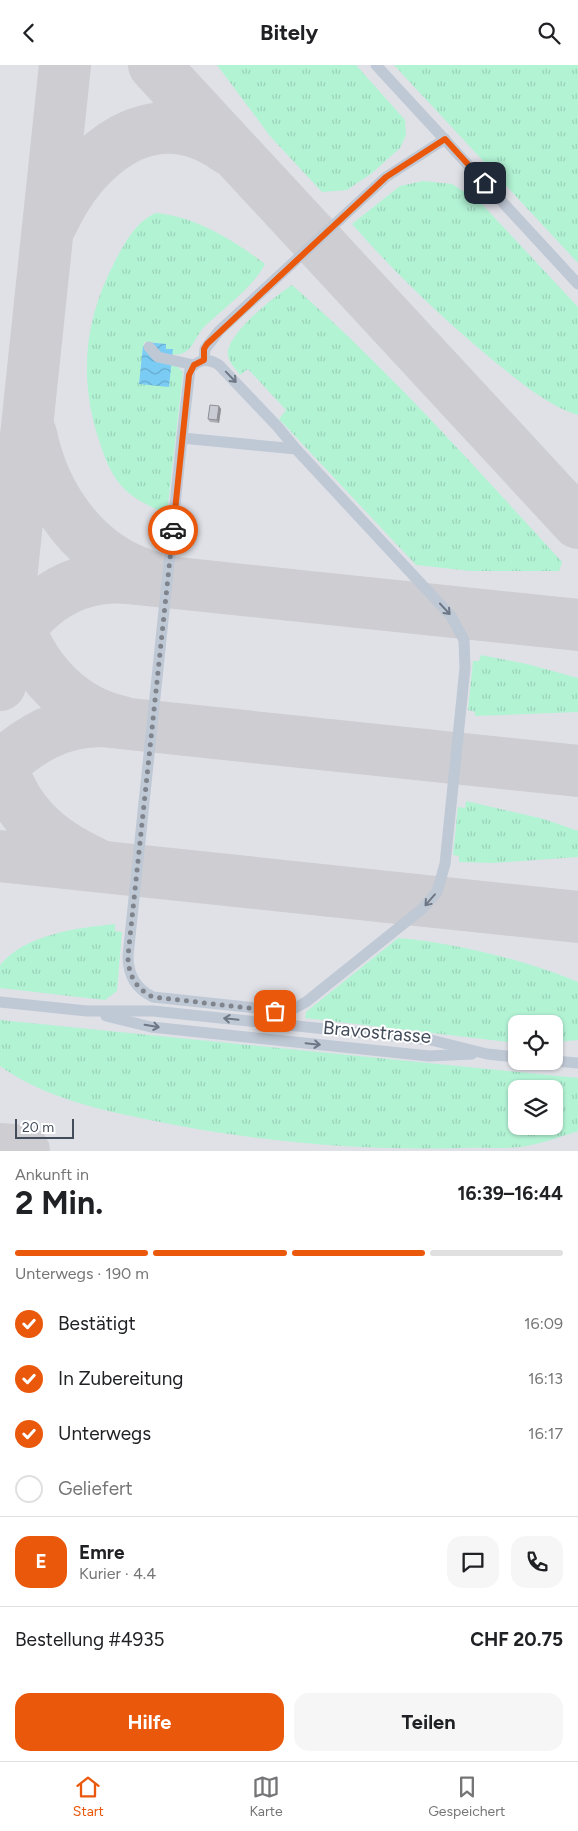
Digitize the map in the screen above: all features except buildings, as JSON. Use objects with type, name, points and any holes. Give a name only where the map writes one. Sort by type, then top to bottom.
[{"type":"lane","points":[[376,65],[578,284]]},
{"type":"lane","points":[[149,347],[158,357],[199,362],[219,365],[451,615],[461,630],[466,656],[445,864],[437,892],[422,909],[306,1002],[293,1009],[275,1011],[153,997],[136,984],[128,964],[189,375],[199,362],[204,349],[219,331],[386,177],[445,139]]},
{"type":"lane","points":[[182,438],[296,449]]},
{"type":"lane","name":"Bravostrasse","points":[[0,1002],[87,1011],[153,1011],[430,1040],[508,1056]]},
{"type":"lane","points":[[563,1062],[578,1063]]},
{"type":"shaded area","points":[[0,65],[578,65],[578,1151],[0,1151]]},
{"type":"green space","points":[[217,65],[356,65],[405,120],[406,135],[400,148],[372,173],[347,190],[322,192],[270,136]]},
{"type":"green space","points":[[394,65],[578,65],[578,263]]},
{"type":"green space","points":[[423,181],[452,184],[480,202],[578,307],[578,415],[556,406],[534,392],[476,346],[403,278],[352,224],[400,186]]},
{"type":"green space","points":[[156,213],[186,219],[214,231],[240,246],[265,264],[253,282],[203,328],[188,350],[182,354],[165,353],[159,350],[159,343],[144,342],[142,356],[176,365],[183,372],[167,514],[135,498],[124,489],[111,471],[96,431],[88,387],[87,365],[92,323],[105,282],[132,233],[143,221]]},
{"type":"green space","points":[[292,285],[363,351],[463,455],[562,562],[559,571],[471,571],[416,565],[279,419],[286,410],[248,369],[240,375],[231,363],[228,355],[229,347],[234,337],[253,316]]},
{"type":"green space","points":[[481,655],[527,664],[578,678],[578,712],[475,716],[475,712],[468,710],[473,661],[479,661]]},
{"type":"green space","points":[[466,801],[544,819],[578,831],[578,857],[494,863],[459,862],[459,856],[453,855],[458,807],[465,808]]},
{"type":"green space","points":[[115,924],[115,931],[122,932],[117,991],[105,1000],[0,988],[0,965],[24,946],[53,934]]},
{"type":"green space","points":[[398,938],[466,948],[513,960],[578,982],[578,1040],[563,1041],[563,1015],[508,1015],[508,1042],[305,1018],[306,1012]]},
{"type":"green space","points":[[0,1020],[578,1078],[578,1131],[537,1144],[506,1148],[386,1148],[270,1140],[135,1117],[75,1102],[36,1087],[0,1066]]},
{"type":"water","points":[[146,342],[166,344],[166,349],[173,349],[169,387],[139,384],[143,346],[146,346]]},
{"type":"taxiway","points":[[3,655],[65,65]]},
{"type":"taxiway","points":[[154,65],[578,523]]},
{"type":"taxiway","points":[[52,223],[82,174],[102,155],[124,139],[148,130],[173,128],[200,134],[228,149]]},
{"type":"taxiway","points":[[31,434],[37,458],[46,481],[72,523],[88,541],[107,556],[128,568],[152,577]]},
{"type":"taxiway","points":[[0,685],[5,661],[14,640],[26,621],[42,605],[61,592],[82,583],[105,578],[129,578],[578,625]]},
{"type":"taxiway","points":[[13,602],[18,623],[26,643],[49,679],[64,694],[82,706],[101,716],[122,722]]},
{"type":"taxiway","points":[[0,767],[22,748],[58,728],[72,724],[101,721],[578,771]]},
{"type":"taxiway","points":[[0,759],[13,794],[34,822],[61,845],[94,863]]},
{"type":"taxiway","points":[[0,856],[578,917]]},
{"type":"taxiway","points":[[0,1149],[24,1151]]},
{"type":"way so far","points":[[173,530],[128,964],[136,984],[146,994],[153,997],[275,1011]]},
{"type":"route","points":[[173,530],[190,369],[204,360],[204,349],[207,344],[386,177],[445,139],[485,183]]}]
